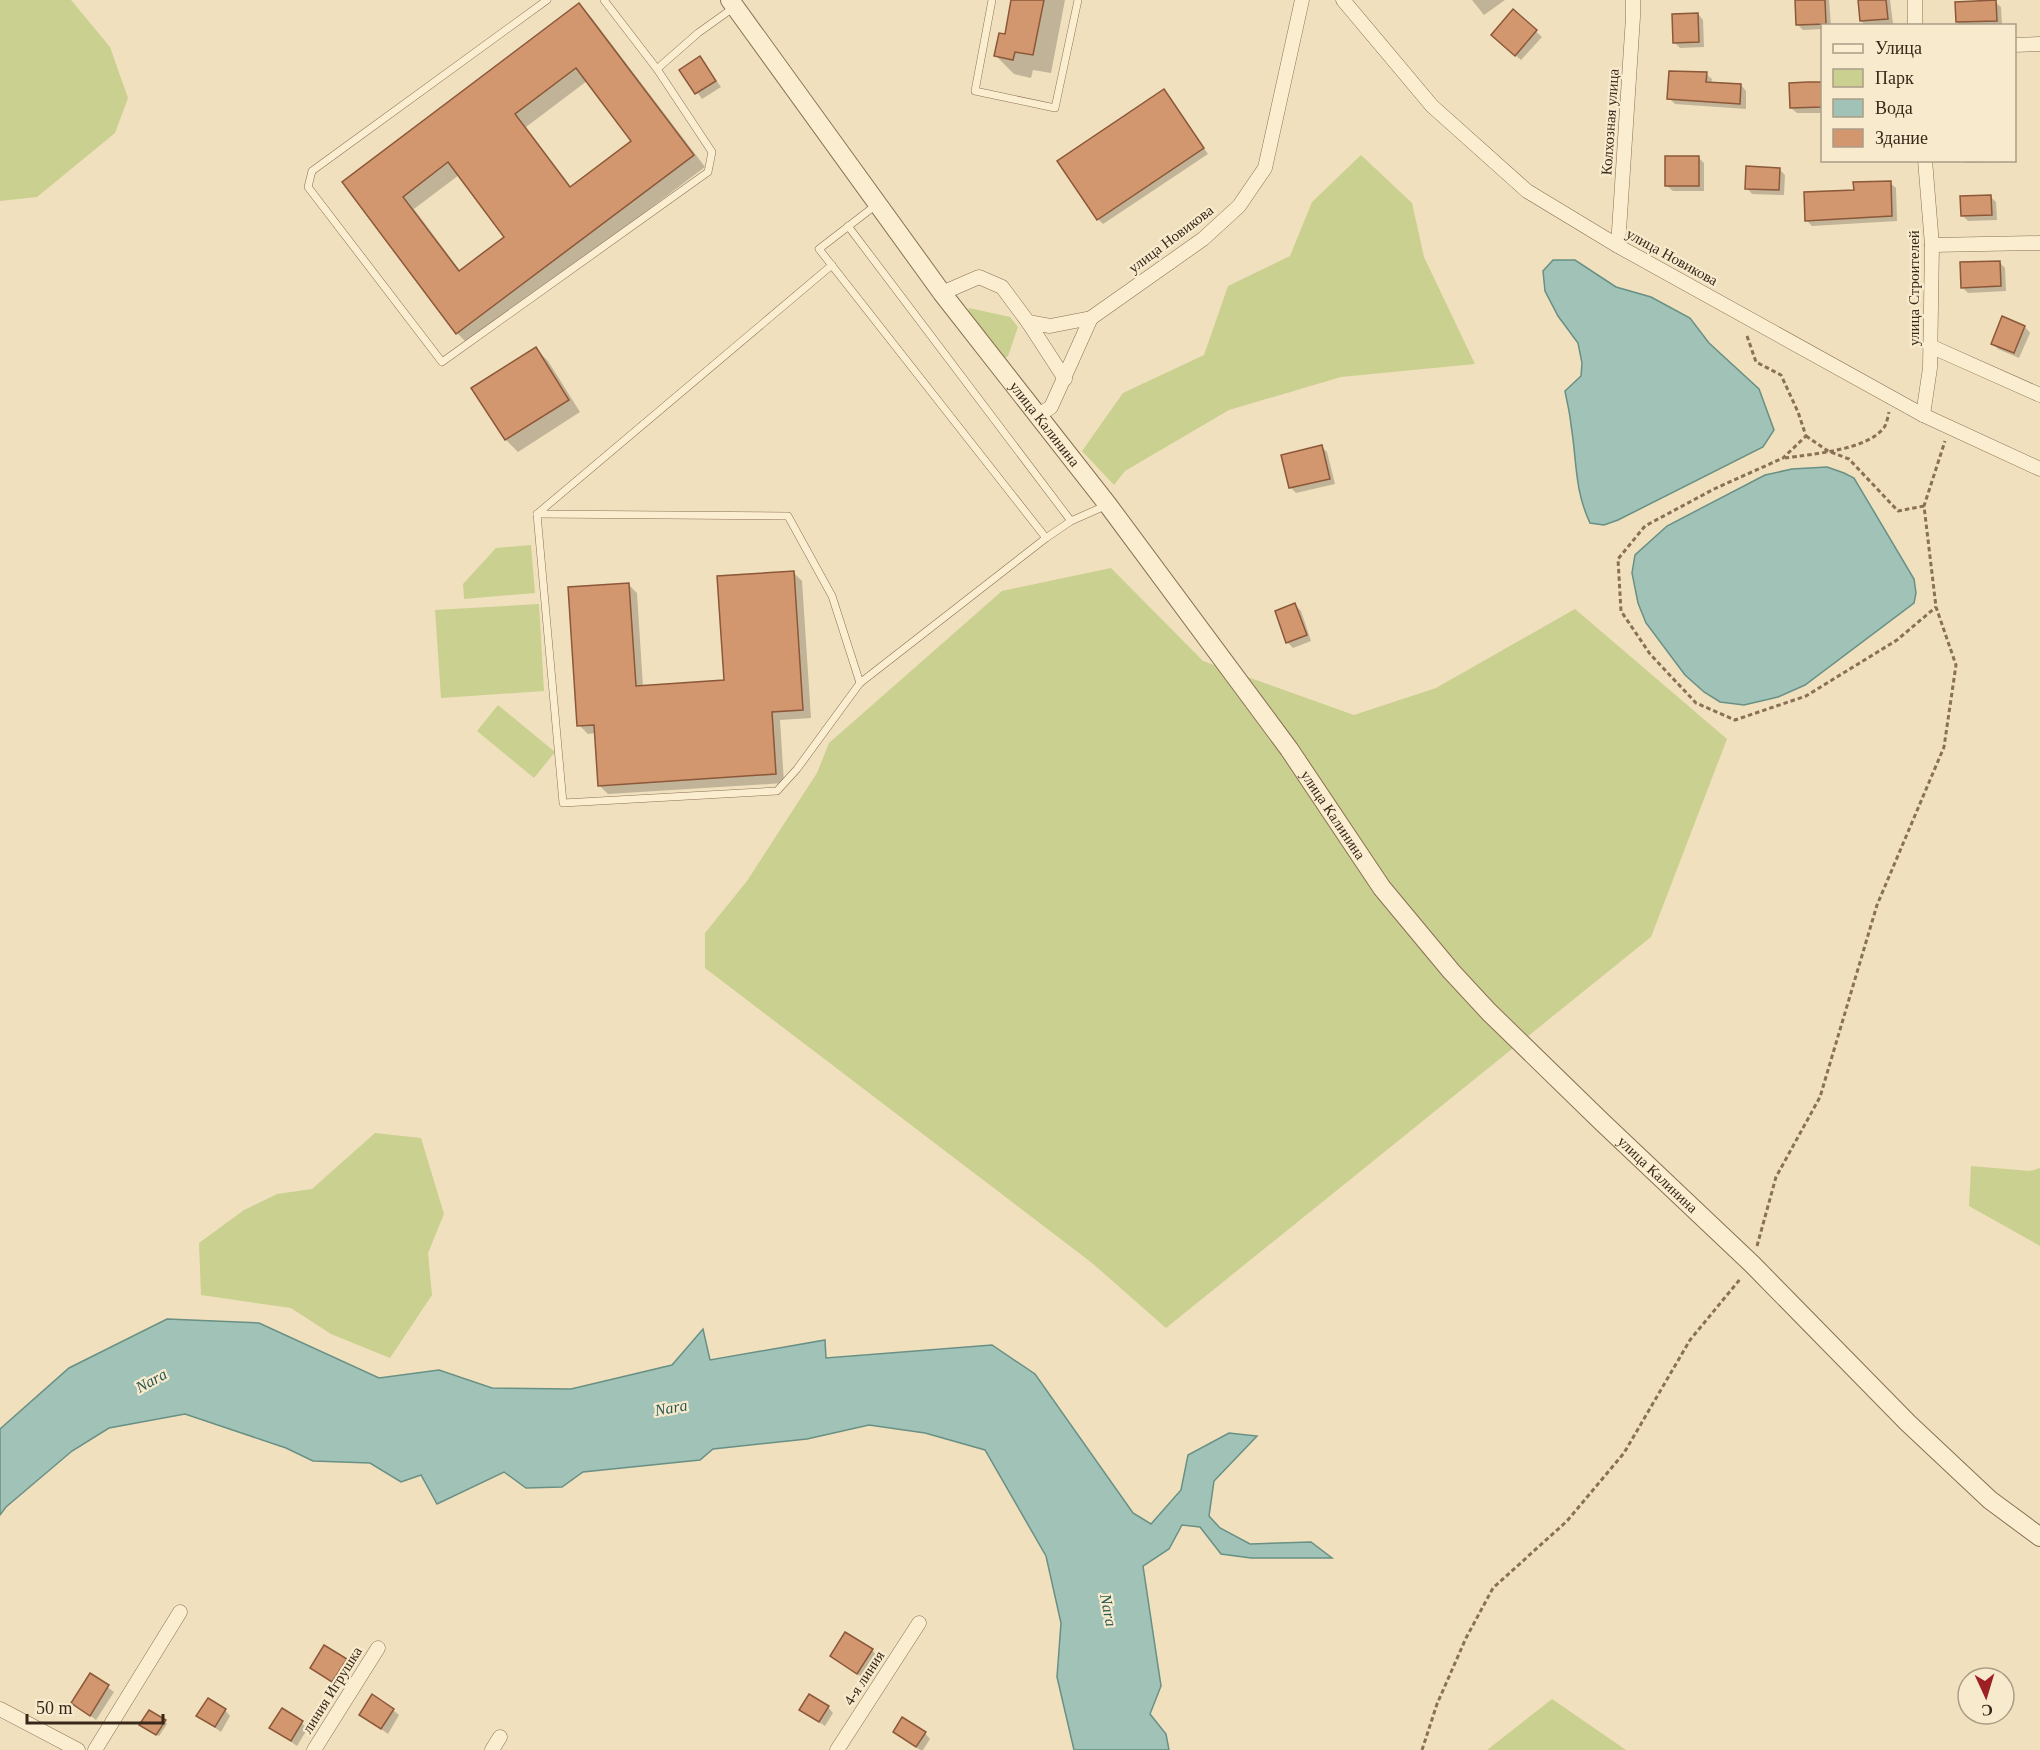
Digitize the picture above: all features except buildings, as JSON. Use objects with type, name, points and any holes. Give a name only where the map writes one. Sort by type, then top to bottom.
[{"type":"street","name":"улица Новикова","points":[[1092,318],[1203,239],[1239,206],[1265,168],[1302,0]]},
{"type":"street","name":"улица Новикова","points":[[1343,0],[1432,106],[1527,191],[1618,246],[1893,399],[2040,469]]},
{"type":"street","name":"Колхозная улица","points":[[1618,246],[1634,17],[1633,0]]},
{"type":"street","points":[[1915,0],[1915,24]]},
{"type":"street","name":"улица Калинина","points":[[733,3],[942,293],[1107,505],[1289,749],[1382,888],[1451,971],[1562,1082],[1752,1264],[1942,1457],[1990,1500],[2040,1537]]},
{"type":"street","points":[[2016,45],[2040,44]]},
{"type":"street","name":"улица Строителей","points":[[1923,415],[1930,368],[1932,245],[1925,162]]},
{"type":"street","points":[[1932,245],[2040,243]]},
{"type":"street","points":[[942,293],[980,277],[1002,287],[1065,379]]},
{"type":"street","points":[[1028,322],[1050,326],[1092,318]]},
{"type":"street","points":[[1037,416],[1051,407],[1092,318]]},
{"type":"street","points":[[1930,346],[2040,395]]},
{"type":"street","points":[[95,1750],[180,1612]]},
{"type":"street","name":"4-я линия","points":[[837,1750],[919,1623]]},
{"type":"street","name":"линия Игрушка","points":[[314,1750],[378,1648]]},
{"type":"street","points":[[0,1709],[78,1750]]},
{"type":"street","points":[[492,1750],[500,1737]]},
{"type":"lane","points":[[547,0],[312,171],[308,187],[442,362],[708,171],[712,152],[657,69],[604,0]]},
{"type":"lane","points":[[992,0],[975,91],[1055,108],[1078,0]]},
{"type":"lane","points":[[657,69],[733,3]]},
{"type":"lane","points":[[878,204],[819,249],[1046,538]]},
{"type":"lane","points":[[848,226],[1071,522]]},
{"type":"lane","points":[[537,514],[832,265]]},
{"type":"lane","points":[[537,514],[563,803],[777,791],[797,769],[860,683],[1046,538],[1071,522],[1107,505]]},
{"type":"lane","points":[[537,514],[788,516],[832,596],[860,683]]},
{"type":"path","points":[[1740,314],[1756,362],[1781,375],[1806,436],[1828,451],[1849,459],[1898,512],[1924,506]]},
{"type":"path","points":[[1893,399],[1885,426],[1869,441],[1828,451],[1783,458],[1713,489],[1645,526],[1617,559],[1621,611],[1650,654],[1696,702],[1735,720],[1806,696],[1897,640],[1936,607]]},
{"type":"path","points":[[1422,1750],[1437,1704],[1466,1638],[1493,1588],[1567,1521],[1624,1453],[1690,1340],[1752,1264],[1776,1177],[1820,1097],[1877,905],[1944,747],[1956,665],[1936,607],[1924,506],[1949,427]]},
{"type":"path","points":[[1783,458],[1806,436]]},
{"type":"green space","points":[[0,0],[71,0],[110,47],[128,98],[115,133],[37,197],[0,201]]},
{"type":"green space","points":[[1361,155],[1412,203],[1424,257],[1475,364],[1341,377],[1229,410],[1125,471],[1114,485],[1082,451],[1123,393],[1204,355],[1228,286],[1290,256],[1312,202]]},
{"type":"green space","points":[[969,308],[1010,317],[1018,327],[1008,356],[1005,358],[968,311]]},
{"type":"green space","points":[[531,545],[535,593],[464,599],[463,584],[496,548]]},
{"type":"green space","points":[[1111,568],[1203,661],[1354,715],[1436,688],[1575,609],[1727,739],[1651,937],[1166,1328],[1092,1263],[705,968],[705,933],[747,881],[817,773],[829,743],[1002,591]]},
{"type":"green space","points":[[539,604],[544,691],[441,698],[435,610]]},
{"type":"green space","points":[[498,705],[555,752],[534,778],[477,731]]},
{"type":"green space","points":[[375,1133],[421,1138],[444,1214],[428,1253],[432,1295],[390,1358],[331,1334],[291,1308],[201,1295],[199,1243],[244,1210],[277,1194],[312,1189]]},
{"type":"green space","points":[[1971,1166],[2030,1171],[2040,1168],[2040,1246],[1969,1206]]},
{"type":"green space","points":[[1552,1699],[1626,1750],[1487,1750]]},
{"type":"water","points":[[1553,260],[1575,260],[1616,287],[1651,297],[1690,318],[1709,343],[1759,389],[1774,430],[1763,447],[1618,520],[1604,525],[1590,523],[1581,498],[1565,391],[1581,376],[1582,363],[1578,343],[1558,316],[1545,291],[1543,271]]},
{"type":"water","points":[[1827,467],[1854,478],[1914,579],[1916,593],[1914,603],[1805,685],[1778,697],[1744,705],[1720,702],[1704,692],[1685,675],[1646,623],[1638,603],[1632,573],[1635,555],[1667,526],[1765,475],[1792,469]]},
{"type":"water","name":"Nara","points":[[167,1319],[259,1323],[379,1378],[439,1370],[492,1388],[571,1389],[672,1365],[703,1329],[710,1360],[825,1340],[826,1358],[992,1345],[1035,1374],[1133,1513],[1151,1524],[1181,1490],[1188,1455],[1229,1433],[1257,1436],[1214,1481],[1209,1516],[1220,1528],[1250,1544],[1311,1542],[1332,1558],[1251,1558],[1221,1554],[1200,1527],[1182,1525],[1169,1549],[1143,1566],[1161,1686],[1150,1714],[1166,1734],[1169,1750],[1074,1750],[1057,1677],[1061,1623],[1046,1556],[985,1450],[925,1433],[869,1425],[807,1439],[713,1449],[700,1460],[583,1472],[562,1487],[526,1488],[504,1472],[437,1504],[421,1475],[401,1482],[370,1463],[313,1461],[286,1448],[185,1414],[109,1428],[72,1451],[6,1507],[0,1515],[0,1429],[69,1368]]}]
